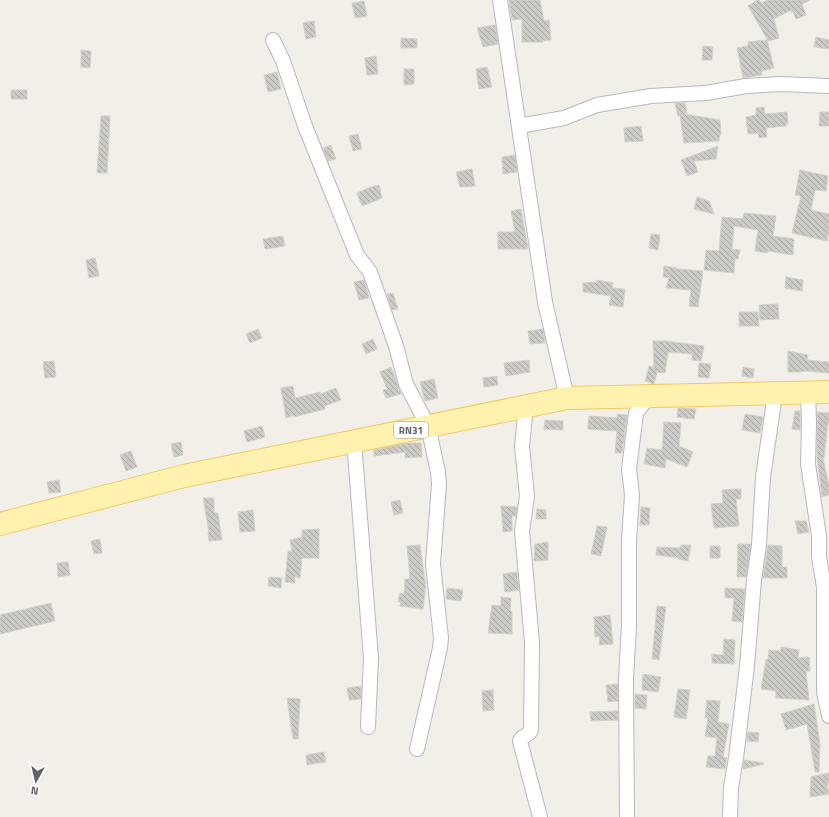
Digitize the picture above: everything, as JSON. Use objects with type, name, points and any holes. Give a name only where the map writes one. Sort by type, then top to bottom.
[{"type":"main road","name":"RN31","points":[[0,524],[184,476],[567,398],[819,392]]},
{"type":"street","points":[[500,0],[545,302],[567,398]]},
{"type":"street","points":[[273,40],[283,61],[305,126],[357,255],[370,272],[396,346],[406,384],[428,426],[438,472],[439,484],[432,564],[441,638],[418,749]]},
{"type":"street","points":[[519,126],[564,118],[597,105],[651,96],[706,93],[746,86],[780,84],[829,86]]},
{"type":"street","points":[[819,392],[809,423],[808,464],[819,536],[819,557],[824,587],[824,692],[829,716]]},
{"type":"street","points":[[730,817],[731,786],[748,666],[754,580],[759,545],[763,477],[774,394]]},
{"type":"street","points":[[627,817],[626,679],[629,626],[629,540],[632,495],[629,469],[637,412],[652,396]]},
{"type":"street","points":[[526,406],[522,446],[527,496],[522,531],[532,642],[531,730],[529,734],[521,738],[520,741],[540,817]]},
{"type":"street","points":[[354,441],[371,658],[368,727]]},
{"type":"building","points":[[509,0],[540,0],[544,21],[549,20],[551,40],[542,41],[543,42],[522,42],[522,19],[512,20]]},
{"type":"building","points":[[757,0],[761,3],[768,0],[810,0],[802,4],[806,15],[796,19],[791,10],[774,19],[779,38],[768,41],[748,6]]},
{"type":"building","points":[[364,1],[367,16],[355,18],[352,3]]},
{"type":"building","points":[[314,21],[316,37],[306,39],[303,23]]},
{"type":"building","points":[[495,25],[498,44],[483,47],[477,28]]},
{"type":"building","points":[[816,37],[829,40],[829,49],[814,47]]},
{"type":"building","points":[[401,38],[417,39],[417,48],[401,48]]},
{"type":"building","points":[[767,40],[774,68],[762,71],[762,75],[743,78],[737,48],[748,46],[748,42]]},
{"type":"building","points":[[703,46],[713,47],[712,60],[702,60]]},
{"type":"building","points":[[81,50],[91,51],[90,68],[81,67]]},
{"type":"building","points":[[376,56],[378,74],[367,75],[365,58]]},
{"type":"building","points":[[487,67],[492,87],[479,89],[476,69]]},
{"type":"building","points":[[404,69],[414,69],[414,84],[404,85]]},
{"type":"building","points":[[277,72],[281,89],[268,92],[264,75]]},
{"type":"building","points":[[11,90],[27,90],[27,99],[11,99]]},
{"type":"building","points":[[675,103],[685,103],[687,114],[684,114],[720,120],[721,135],[719,141],[684,143],[680,115],[678,116]]},
{"type":"building","points":[[764,107],[765,114],[787,112],[788,124],[786,124],[786,126],[766,128],[767,137],[759,138],[758,133],[748,134],[746,117],[756,115],[756,108]]},
{"type":"building","points":[[820,112],[829,112],[829,126],[819,126]]},
{"type":"building","points":[[101,116],[110,116],[107,173],[97,173]]},
{"type":"building","points":[[641,126],[643,141],[625,142],[624,128]]},
{"type":"building","points":[[358,134],[362,149],[353,151],[349,136]]},
{"type":"building","points":[[331,145],[336,159],[328,161],[323,148]]},
{"type":"building","points":[[718,146],[716,159],[694,161],[698,172],[687,176],[681,160]]},
{"type":"building","points":[[515,155],[517,172],[503,174],[502,157]]},
{"type":"building","points":[[472,169],[475,186],[460,187],[456,172]]},
{"type":"building","points":[[800,170],[828,176],[826,191],[815,190],[811,210],[829,214],[829,232],[827,241],[792,233],[801,196],[795,195]]},
{"type":"building","points":[[379,185],[382,198],[362,206],[357,193]]},
{"type":"building","points":[[697,197],[709,201],[714,214],[694,209]]},
{"type":"building","points":[[521,209],[528,249],[498,249],[498,232],[515,232],[511,211]]},
{"type":"building","points":[[744,213],[776,216],[773,236],[794,239],[793,255],[768,251],[767,253],[755,251],[758,230],[734,226],[732,249],[740,250],[738,259],[735,259],[734,273],[704,270],[706,250],[719,251],[722,217],[743,219]]},
{"type":"building","points":[[651,234],[660,235],[658,250],[649,248]]},
{"type":"building","points":[[283,236],[285,246],[265,249],[263,239]]},
{"type":"building","points":[[95,258],[99,276],[89,278],[86,260]]},
{"type":"building","points":[[664,266],[677,269],[703,271],[698,307],[689,306],[691,290],[666,288],[669,278],[663,277]]},
{"type":"building","points":[[786,277],[803,280],[802,291],[785,288]]},
{"type":"building","points":[[364,280],[369,298],[359,300],[354,282]]},
{"type":"building","points":[[597,280],[613,283],[612,288],[625,289],[623,307],[609,305],[611,296],[583,292],[583,283],[597,282]]},
{"type":"building","points":[[393,293],[398,309],[392,310],[387,294]]},
{"type":"building","points":[[778,304],[779,319],[760,320],[759,305]]},
{"type":"building","points":[[739,312],[758,312],[759,326],[739,326]]},
{"type":"building","points":[[258,329],[262,338],[250,343],[246,334]]},
{"type":"building","points":[[543,329],[545,343],[530,344],[528,331]]},
{"type":"building","points":[[373,339],[377,349],[366,354],[362,344]]},
{"type":"building","points":[[653,341],[704,346],[701,361],[692,360],[692,354],[668,352],[665,373],[657,372],[654,384],[645,381],[649,366],[654,367]]},
{"type":"building","points":[[788,351],[808,355],[807,360],[829,362],[829,373],[804,371],[788,372]]},
{"type":"building","points":[[529,360],[530,372],[506,376],[504,363]]},
{"type":"building","points":[[54,361],[56,377],[45,378],[43,362]]},
{"type":"building","points":[[699,363],[711,364],[709,378],[698,377]]},
{"type":"building","points":[[391,367],[401,394],[386,398],[383,390],[387,389],[380,372]]},
{"type":"building","points":[[743,367],[754,369],[753,378],[742,376]]},
{"type":"building","points":[[497,376],[498,385],[484,387],[483,378]]},
{"type":"building","points":[[434,379],[438,398],[425,401],[420,382]]},
{"type":"building","points":[[293,386],[295,398],[320,392],[321,394],[336,388],[341,400],[324,406],[325,409],[286,418],[281,388]]},
{"type":"building","points":[[678,408],[696,409],[694,419],[677,417]]},
{"type":"building","points":[[795,411],[800,411],[800,430],[792,429]]},
{"type":"building","points":[[817,412],[829,413],[829,423],[823,458],[829,486],[829,495],[822,497],[817,457]]},
{"type":"building","points":[[617,414],[627,415],[622,453],[615,453],[617,431],[588,429],[589,416],[617,418]]},
{"type":"building","points":[[745,414],[763,417],[760,433],[742,430]]},
{"type":"building","points":[[545,420],[563,421],[563,430],[544,429]]},
{"type":"building","points":[[664,422],[681,423],[679,446],[693,452],[687,467],[666,459],[665,468],[644,464],[647,448],[662,450]]},
{"type":"building","points":[[262,426],[265,437],[247,442],[244,431]]},
{"type":"building","points":[[181,442],[183,455],[174,457],[171,444]]},
{"type":"building","points":[[406,443],[421,443],[422,457],[405,458],[405,452],[374,456],[374,450]]},
{"type":"building","points":[[131,451],[137,467],[126,471],[120,455]]},
{"type":"building","points":[[59,480],[61,492],[49,493],[47,482]]},
{"type":"building","points":[[741,489],[741,499],[736,499],[739,526],[714,528],[711,504],[723,503],[722,490]]},
{"type":"building","points":[[203,498],[214,498],[214,513],[218,513],[222,540],[209,541],[209,532]]},
{"type":"building","points":[[400,500],[403,513],[394,515],[391,502]]},
{"type":"building","points":[[501,506],[517,507],[516,516],[512,516],[512,531],[503,532]]},
{"type":"building","points":[[641,507],[650,508],[649,525],[640,525]]},
{"type":"building","points":[[537,509],[546,510],[546,519],[536,519]]},
{"type":"building","points":[[253,510],[255,531],[240,532],[238,512]]},
{"type":"building","points":[[795,521],[806,521],[809,532],[798,534]]},
{"type":"building","points":[[597,526],[607,527],[601,556],[591,554]]},
{"type":"building","points":[[319,529],[319,558],[302,558],[300,578],[295,576],[295,583],[285,582],[288,551],[292,551],[290,540],[302,537],[302,530]]},
{"type":"building","points":[[100,539],[102,553],[94,554],[91,541]]},
{"type":"building","points":[[548,542],[548,560],[534,561],[535,544]]},
{"type":"building","points":[[738,544],[751,544],[746,577],[737,577]]},
{"type":"building","points":[[420,545],[426,582],[423,609],[400,606],[401,602],[398,602],[400,593],[404,594],[405,579],[410,579],[407,546]]},
{"type":"building","points":[[681,545],[691,545],[688,561],[678,559],[679,558],[656,555],[657,547],[680,548]]},
{"type":"building","points":[[768,545],[782,546],[782,567],[787,567],[787,578],[763,578]]},
{"type":"building","points":[[710,546],[720,546],[720,558],[710,558]]},
{"type":"building","points":[[68,562],[70,575],[58,577],[57,563]]},
{"type":"building","points":[[517,572],[519,590],[505,592],[503,574]]},
{"type":"building","points":[[269,577],[282,578],[281,588],[268,586]]},
{"type":"building","points":[[447,588],[463,590],[461,601],[446,599]]},
{"type":"building","points":[[725,588],[745,589],[742,622],[732,621],[734,598],[725,598]]},
{"type":"building","points":[[501,597],[511,598],[510,611],[512,611],[512,634],[488,633],[492,605],[501,606]]},
{"type":"building","points":[[51,603],[55,621],[0,634],[0,615]]},
{"type":"building","points":[[657,606],[666,607],[659,660],[652,659]]},
{"type":"building","points":[[610,615],[613,644],[599,645],[600,636],[595,637],[594,617]]},
{"type":"building","points":[[724,639],[735,640],[734,664],[712,663],[712,654],[723,655]]},
{"type":"building","points":[[781,647],[799,650],[798,658],[809,657],[810,671],[806,671],[809,700],[776,698],[776,691],[761,689],[769,650],[781,651]]},
{"type":"building","points":[[643,674],[661,677],[658,692],[642,690]]},
{"type":"building","points":[[618,684],[618,701],[608,702],[606,685]]},
{"type":"building","points":[[361,686],[361,699],[349,700],[347,688]]},
{"type":"building","points":[[678,689],[690,690],[686,719],[674,717]]},
{"type":"building","points":[[493,690],[494,710],[483,711],[482,691]]},
{"type":"building","points":[[635,694],[647,695],[646,709],[635,708]]},
{"type":"building","points":[[287,698],[300,699],[298,739],[293,739]]},
{"type":"building","points":[[707,700],[720,701],[718,722],[729,724],[723,757],[727,758],[725,769],[706,767],[708,756],[715,756],[717,738],[705,736],[708,718],[705,718]]},
{"type":"building","points":[[814,704],[820,744],[819,772],[815,772],[807,724],[786,730],[781,714]]},
{"type":"building","points":[[618,711],[618,720],[591,721],[590,712]]},
{"type":"building","points":[[748,732],[759,733],[758,742],[747,741]]},
{"type":"building","points":[[324,752],[326,762],[307,765],[306,755]]},
{"type":"building","points":[[744,760],[764,763],[764,764],[743,769]]},
{"type":"building","points":[[829,773],[829,783],[827,783],[829,794],[810,797],[811,777]]}]
